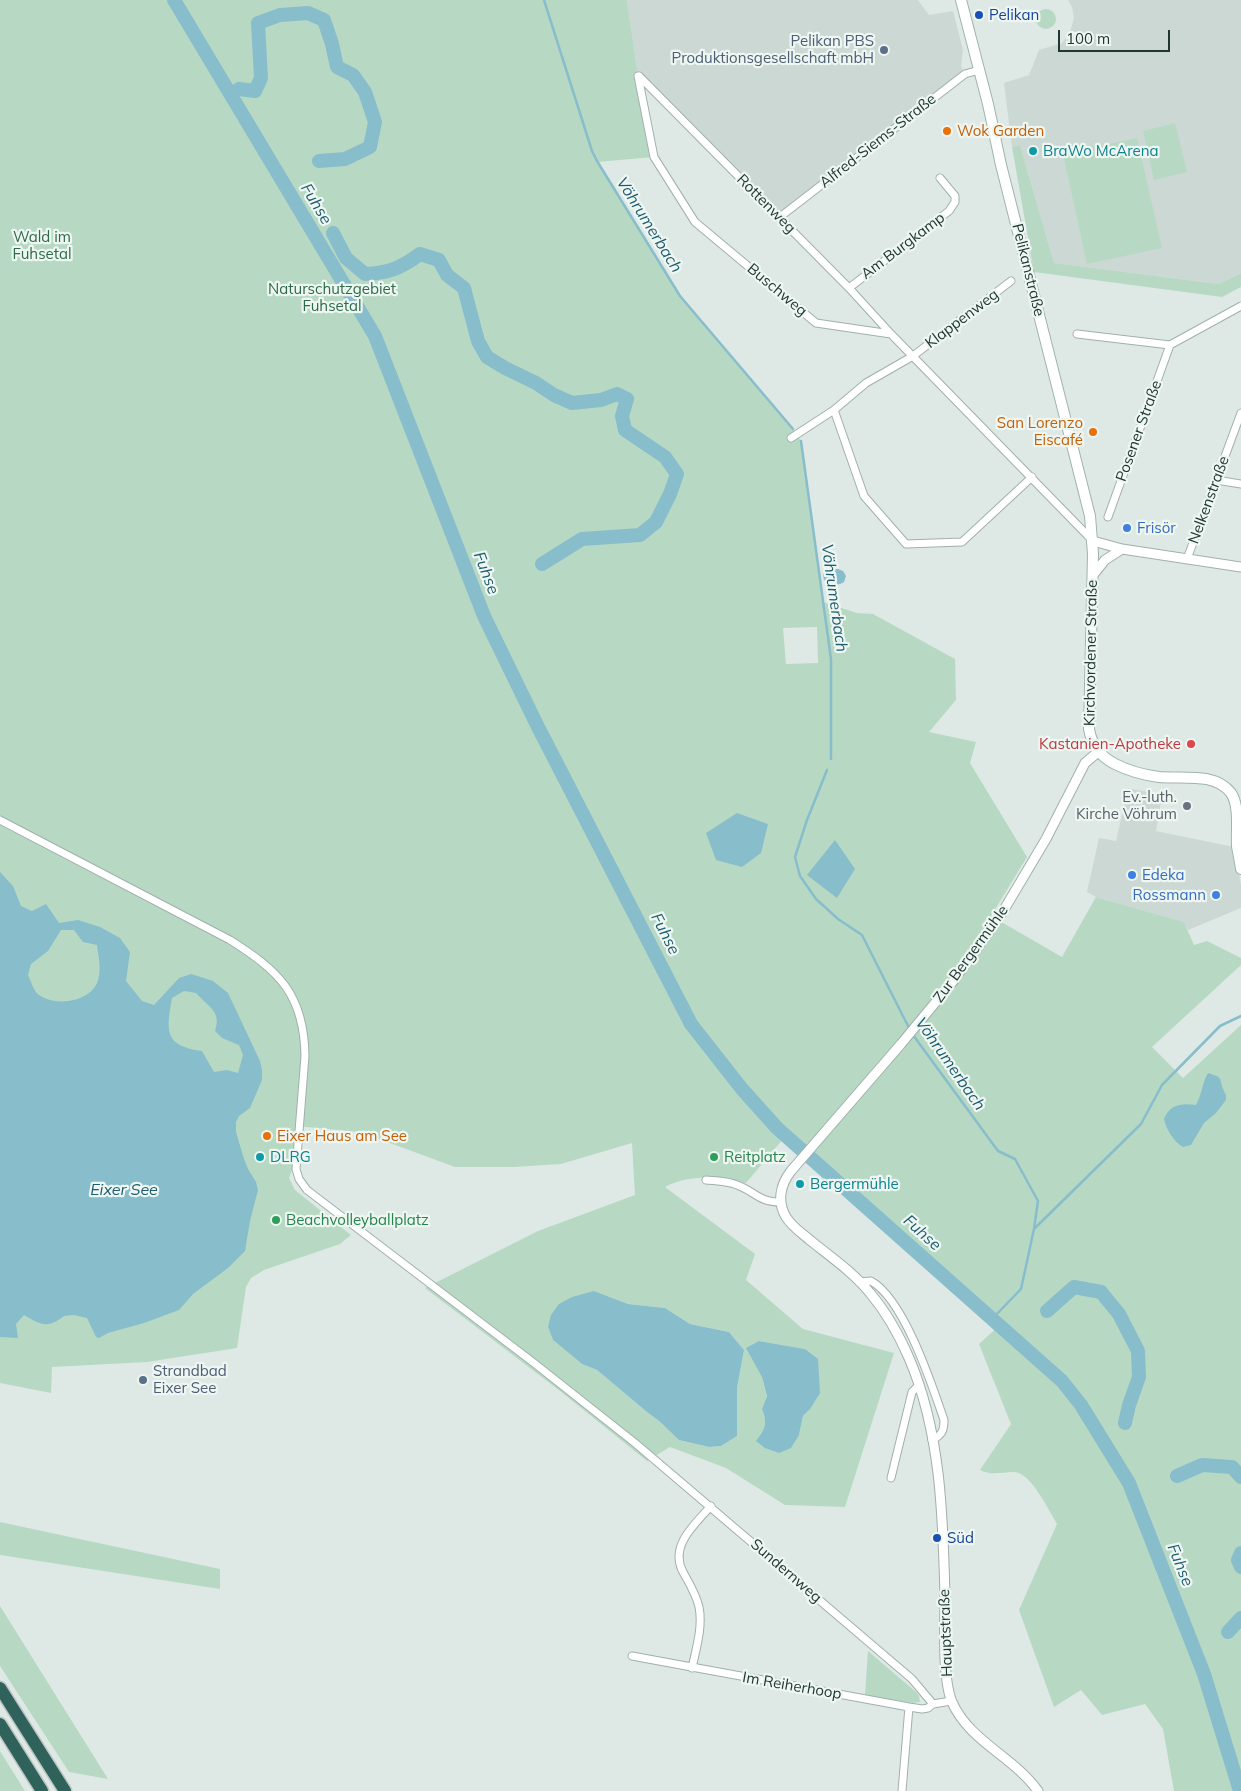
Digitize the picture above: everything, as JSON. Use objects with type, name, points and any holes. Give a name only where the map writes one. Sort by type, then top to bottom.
[{"type":"highway","points":[[0,1688],[65,1791]]},
{"type":"highway","points":[[0,1724],[42,1791]]},
{"type":"main road","name":"Pelikanstraße","points":[[961,0],[1085,494],[1093,541]]},
{"type":"main road","name":"Kirchvordener Straße","points":[[1093,541],[1088,729],[1090,740],[1098,752]]},
{"type":"main road","points":[[1098,752],[1119,766],[1140,774],[1212,780],[1236,793],[1237,845],[1241,868]]},
{"type":"street","name":"Alfred-Siems-Straße","points":[[780,217],[965,74],[979,70]]},
{"type":"street","name":"Rottenweg","points":[[638,76],[780,217],[891,334]]},
{"type":"street","name":"Buschweg","points":[[638,76],[654,157],[695,222],[816,323],[891,334]]},
{"type":"street","name":"Am Burgkamp","points":[[849,288],[950,211],[955,202],[955,196],[940,178]]},
{"type":"street","name":"Klappenweg","points":[[792,438],[834,410],[866,383],[913,356],[1011,281]]},
{"type":"street","points":[[1077,334],[1170,345],[1241,306]]},
{"type":"street","points":[[891,334],[1093,541],[1122,549],[1241,567]]},
{"type":"street","name":"Posener Straße","points":[[1108,517],[1170,345]]},
{"type":"street","points":[[834,410],[864,496],[906,544],[962,542],[1032,477]]},
{"type":"street","name":"Nelkenstraße","points":[[1187,559],[1241,413]]},
{"type":"street","points":[[1216,480],[1241,484]]},
{"type":"street","points":[[1093,575],[1105,560],[1122,549]]},
{"type":"street","name":"Zur Bergermühle","points":[[781,1202],[784,1182],[799,1162],[919,1023],[954,980],[1002,913],[1046,839],[1085,762],[1098,752]]},
{"type":"street","name":"Sundernweg","points":[[0,820],[230,940],[257,957],[275,972],[296,1006],[302,1021],[305,1039],[296,1169],[302,1185],[321,1203],[534,1363],[635,1443],[912,1679],[933,1704]]},
{"type":"street","points":[[706,1180],[737,1185],[762,1200],[781,1202]]},
{"type":"street","name":"Hauptstraße","points":[[781,1202],[787,1218],[792,1224],[860,1282],[870,1293],[888,1318],[909,1358],[919,1385],[937,1466],[942,1513],[948,1691],[951,1701],[966,1725],[1026,1777],[1038,1791]]},
{"type":"street","name":"Hauptstraße","points":[[860,1282],[871,1281],[888,1296],[902,1317],[920,1356],[944,1420],[944,1429],[941,1436],[932,1440]]},
{"type":"street","points":[[891,1478],[912,1392],[919,1385]]},
{"type":"street","points":[[692,1668],[700,1616],[696,1598],[680,1567],[679,1552],[683,1539],[711,1506]]},
{"type":"street","name":"Im Reiherhoop","points":[[632,1656],[922,1709],[928,1708],[933,1704],[951,1701]]},
{"type":"street","points":[[902,1791],[909,1707]]},
{"type":"shaded area","points":[[627,0],[918,0],[929,15],[953,11],[963,50],[961,66],[965,74],[780,217],[638,76]]},
{"type":"shaded area","points":[[1068,0],[1241,0],[1241,273],[1219,284],[1054,263],[1020,145],[1012,147],[1004,83],[1029,75],[1039,50],[1062,43],[1070,32],[1074,18],[1072,7]]},
{"type":"shaded area","points":[[1128,788],[1162,795],[1156,831],[1234,847],[1241,885],[1241,908],[1188,930],[1184,922],[1096,897],[1087,892],[1099,838],[1116,841]]},
{"type":"green space","points":[[0,0],[627,0],[638,76],[654,157],[597,162],[680,296],[793,429],[801,441],[823,602],[857,613],[873,614],[955,659],[956,700],[929,732],[976,742],[970,763],[1027,857],[991,916],[1062,957],[1096,897],[1184,922],[1194,945],[1207,941],[1241,958],[1241,965],[1152,1047],[1183,1078],[1241,1025],[1241,1791],[1174,1791],[1163,1729],[1145,1704],[1102,1715],[1081,1690],[1054,1707],[1019,1610],[1057,1524],[1039,1493],[1027,1478],[1014,1472],[993,1473],[980,1470],[1011,1424],[979,1344],[1002,1323],[763,1110],[690,1019],[686,1019],[689,1025],[759,1114],[784,1138],[746,1183],[725,1179],[694,1178],[665,1187],[755,1254],[746,1280],[803,1329],[894,1353],[845,1507],[785,1505],[726,1468],[670,1447],[647,1461],[560,1391],[425,1288],[538,1231],[635,1195],[632,1143],[561,1164],[514,1167],[455,1167],[360,1132],[296,1126],[292,1170],[289,1178],[295,1190],[351,1235],[340,1244],[264,1270],[251,1278],[246,1287],[237,1348],[147,1362],[52,1367],[51,1393],[0,1383]],"holes":[[[817,627],[818,663],[786,664],[783,628]],[[594,1291],[628,1304],[665,1308],[690,1324],[729,1332],[744,1350],[737,1388],[737,1436],[721,1446],[709,1447],[679,1440],[597,1370],[582,1364],[553,1340],[548,1327]],[[759,1341],[805,1349],[810,1409],[803,1416],[799,1435],[763,1432],[766,1418],[762,1409],[767,1396],[762,1377]]]},
{"type":"green space","points":[[1042,9],[1050,9],[1056,15],[1056,23],[1050,29],[1042,29],[1036,23],[1036,15]]},
{"type":"green space","points":[[1175,123],[1187,172],[1154,180],[1143,131]]},
{"type":"green space","points":[[1137,138],[1162,248],[1087,264],[1063,154]]},
{"type":"green space","points":[[1020,145],[1054,263],[1219,284],[1241,273],[1241,287],[1222,297],[1034,272],[1012,147]]},
{"type":"green space","points":[[0,1522],[220,1569],[220,1589],[0,1555]]},
{"type":"green space","points":[[0,1606],[108,1779],[69,1772],[0,1666]]},
{"type":"green space","points":[[868,1651],[916,1692],[920,1702],[913,1703],[865,1695]]},
{"type":"green space","points":[[0,1751],[25,1791],[0,1791]]},
{"type":"water","points":[[838,569],[843,571],[846,576],[844,582],[836,585],[824,580],[823,574],[828,570]]},
{"type":"water","points":[[737,813],[768,824],[761,853],[742,867],[716,860],[706,833]]},
{"type":"water","points":[[835,840],[855,869],[837,898],[807,875]]},
{"type":"water","name":"Eixer See","points":[[0,872],[13,886],[21,906],[32,911],[46,904],[59,923],[78,920],[100,927],[120,938],[130,952],[126,981],[142,1001],[154,1005],[179,978],[191,974],[213,981],[228,993],[260,1061],[262,1080],[250,1108],[239,1116],[236,1122],[236,1132],[244,1159],[258,1190],[245,1251],[228,1268],[193,1294],[179,1310],[144,1323],[108,1333],[99,1338],[96,1337],[87,1318],[74,1315],[64,1316],[53,1323],[44,1324],[24,1315],[16,1324],[18,1338],[0,1337]],"holes":[[[61,930],[74,930],[83,942],[97,945],[100,964],[96,985],[91,991],[75,1000],[56,1001],[37,994],[28,975],[31,964],[48,951]],[[184,991],[196,993],[213,1010],[217,1019],[215,1031],[222,1038],[239,1045],[243,1055],[238,1073],[227,1070],[214,1072],[202,1051],[180,1045],[170,1035],[169,1019],[172,998]]]},
{"type":"water","points":[[1208,1073],[1219,1077],[1226,1100],[1216,1113],[1204,1123],[1191,1145],[1183,1147],[1171,1135],[1164,1119],[1173,1107],[1186,1104],[1196,1105]]},
{"type":"water","points":[[594,1291],[628,1304],[665,1308],[690,1324],[729,1332],[744,1350],[737,1388],[737,1436],[721,1446],[709,1447],[679,1440],[597,1370],[582,1364],[553,1340],[548,1327],[551,1315],[559,1304],[572,1297]]},
{"type":"water","points":[[759,1341],[805,1349],[818,1359],[820,1393],[803,1416],[799,1435],[791,1448],[779,1453],[765,1448],[756,1441],[765,1426],[762,1409],[767,1396],[762,1377],[746,1348]]},
{"type":"waterway","name":"Fuhse","points":[[174,0],[375,336],[484,616],[537,725],[691,1024],[742,1089],[777,1128],[1062,1381],[1081,1405],[1129,1483],[1204,1674],[1240,1791]]},
{"type":"waterway","name":"Vöhrumerbach","points":[[544,0],[592,151],[597,161],[680,296],[793,429]]},
{"type":"waterway","points":[[239,89],[255,91],[261,78],[258,23],[280,15],[308,13],[324,20],[337,67],[353,75],[365,92],[375,122],[370,147],[345,159],[319,161]]},
{"type":"waterway","points":[[333,233],[346,258],[365,274],[394,269],[420,254],[439,260],[447,275],[464,288],[478,341],[487,357],[536,383],[554,395],[572,403],[601,400],[617,394],[627,399],[622,416],[625,430],[665,457],[677,474],[670,494],[656,522],[640,535],[582,539],[542,564]]},
{"type":"waterway","name":"Vöhrumerbach","points":[[801,441],[831,659],[831,759]]},
{"type":"waterway","name":"Vöhrumerbach","points":[[827,770],[807,820],[795,857],[800,876],[816,899],[838,919],[862,935],[910,1030]]},
{"type":"waterway","points":[[1035,1228],[1141,1124],[1162,1085],[1220,1026],[1241,1016]]},
{"type":"waterway","name":"Vöhrumerbach","points":[[913,1035],[998,1151],[1015,1159],[1038,1201],[1021,1289],[992,1319]]},
{"type":"waterway","points":[[1047,1311],[1074,1287],[1101,1292],[1119,1314],[1138,1351],[1139,1377],[1125,1423]]},
{"type":"waterway","points":[[1177,1476],[1202,1465],[1232,1467],[1241,1477]]},
{"type":"waterway","points":[[1241,1553],[1238,1560],[1241,1567]]},
{"type":"waterway","points":[[1228,1632],[1241,1618]]},
{"type":"place","name":"Pelikan","points":[[979,15]]},
{"type":"place","name":"Pelikan PBS Produktionsgesellschaft mbH","points":[[884,50]]},
{"type":"place","name":"Wok Garden","points":[[947,131]]},
{"type":"place","name":"BraWo McArena","points":[[1033,151]]},
{"type":"place","name":"San Lorenzo Eiscafé","points":[[1093,432]]},
{"type":"place","name":"Frisör","points":[[1127,528]]},
{"type":"place","name":"Kastanien-Apotheke","points":[[1191,744]]},
{"type":"place","name":"Ev.-luth. Kirche Vöhrum","points":[[1187,806]]},
{"type":"place","name":"Edeka","points":[[1132,875]]},
{"type":"place","name":"Rossmann","points":[[1216,895]]},
{"type":"place","name":"Eixer Haus am See","points":[[267,1136]]},
{"type":"place","name":"DLRG","points":[[260,1157]]},
{"type":"place","name":"Reitplatz","points":[[714,1157]]},
{"type":"place","name":"Bergermühle","points":[[800,1184]]},
{"type":"place","name":"Beachvolleyballplatz","points":[[276,1220]]},
{"type":"place","name":"Strandbad Eixer See","points":[[143,1380]]},
{"type":"place","name":"Süd","points":[[937,1538]]},
{"type":"park label","name":"Wald im Fuhsetal","points":[[42,246]]},
{"type":"park label","name":"Naturschutzgebiet Fuhsetal","points":[[332,298]]}]
